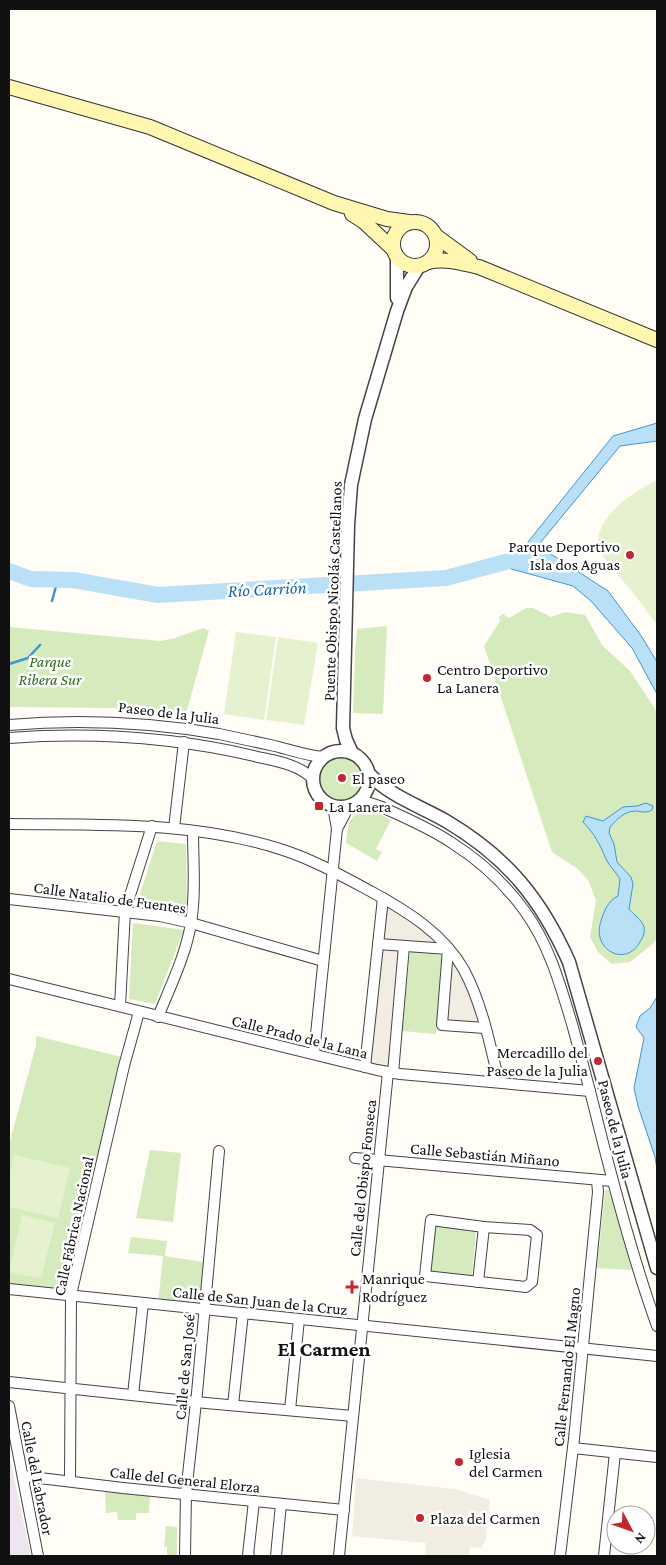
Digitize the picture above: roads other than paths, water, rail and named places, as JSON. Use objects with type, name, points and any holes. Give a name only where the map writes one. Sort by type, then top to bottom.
[{"type":"main road","points":[[9,87],[150,127],[334,203],[387,219],[424,223],[430,227],[436,236],[479,267]]},
{"type":"main road","points":[[334,203],[364,221],[406,264],[423,264],[441,259],[479,267],[657,340]]},
{"type":"main road","points":[[395,253],[394,235],[403,225],[409,222]]},
{"type":"main road","points":[[423,264],[436,250],[436,236]]},
{"type":"street","name":"Puente Obispo Nicolás Castellanos","points":[[395,253],[398,288],[397,311]]},
{"type":"street","name":"Puente Obispo Nicolás Castellanos","points":[[352,753],[343,728],[350,500],[365,419],[397,311],[406,287],[423,264]]},
{"type":"street","name":"Paseo de la Julia","points":[[9,725],[48,721],[100,721],[172,727],[246,739],[307,755],[329,754]]},
{"type":"street","name":"Puente Obispo Nicolás Castellanos","points":[[329,754],[343,728]]},
{"type":"street","name":"Paseo de la Julia","points":[[9,738],[108,735],[184,742],[235,751],[288,764],[301,769],[313,778]]},
{"type":"street","points":[[174,828],[184,742]]},
{"type":"street","points":[[337,829],[353,804],[366,790],[369,784],[368,773],[364,763],[352,753],[344,750],[329,754],[316,766],[313,778],[318,795],[333,806],[353,804]]},
{"type":"street","name":"Paseo de la Julia","points":[[368,773],[388,791],[446,822],[480,843],[529,891],[556,934],[569,962],[657,1268]]},
{"type":"street","name":"Paseo de la Julia","points":[[366,790],[388,791]]},
{"type":"street","name":"Paseo de la Julia","points":[[353,804],[370,803],[382,807],[453,843],[506,888],[524,911],[543,941],[554,966],[590,1091],[612,1181],[657,1326]]},
{"type":"street","points":[[314,1054],[337,829],[333,806]]},
{"type":"street","points":[[9,824],[174,828],[238,838],[284,850],[333,871],[383,898],[421,922],[438,936],[464,969],[485,1028],[499,1082]]},
{"type":"street","points":[[120,1006],[125,911],[152,826]]},
{"type":"street","points":[[158,1017],[186,947],[191,923],[194,881],[193,831]]},
{"type":"street","points":[[365,1067],[383,898]]},
{"type":"street","name":"Calle Natalio de Fuentes","points":[[9,899],[125,911],[191,923],[323,961]]},
{"type":"street","points":[[378,944],[448,949]]},
{"type":"street","name":"Calle del Obispo Fonseca","points":[[339,1556],[379,1160],[404,946]]},
{"type":"street","points":[[448,949],[442,1025],[485,1028]]},
{"type":"street","name":"Calle Prado de la Lana","points":[[9,980],[390,1072],[590,1091]]},
{"type":"street","name":"Calle Fábrica Nacional","points":[[70,1481],[71,1295],[120,1084],[139,1012]]},
{"type":"street","name":"Calle de San José","points":[[186,1556],[186,1493],[219,1151]]},
{"type":"street","name":"Calle Sebastián Miñano","points":[[355,1158],[612,1181]]},
{"type":"street","name":"Calle Fernando El Magno","points":[[560,1556],[583,1348],[597,1180]]},
{"type":"street","points":[[431,1220],[484,1227],[530,1230],[537,1235],[532,1282],[526,1287],[478,1282],[425,1276],[431,1220]]},
{"type":"street","points":[[478,1282],[484,1227]]},
{"type":"street","name":"Calle de San Juan de la Cruz","points":[[9,1289],[657,1356]]},
{"type":"street","points":[[133,1395],[143,1303]]},
{"type":"street","points":[[233,1405],[243,1313]]},
{"type":"street","points":[[290,1410],[299,1318]]},
{"type":"street","points":[[9,1382],[196,1402],[353,1416]]},
{"type":"street","name":"Calle del Labrador","points":[[9,1406],[38,1556]]},
{"type":"street","points":[[573,1448],[657,1457]]},
{"type":"street","points":[[604,1556],[614,1452]]},
{"type":"street","name":"Calle del General Elorza","points":[[23,1476],[344,1510]]},
{"type":"street","points":[[249,1556],[254,1501]]},
{"type":"street","points":[[276,1556],[281,1504]]},
{"type":"water","points":[[657,423],[657,441],[620,446],[536,548],[554,556],[608,591],[642,637],[657,662],[657,694],[632,648],[591,601],[573,586],[508,568],[613,436]]},
{"type":"water","points":[[646,803],[653,806],[652,810],[628,812],[618,818],[610,827],[609,833],[614,844],[617,862],[631,877],[633,884],[629,909],[644,927],[642,938],[634,950],[627,954],[619,954],[605,947],[599,931],[605,910],[609,903],[618,896],[620,879],[607,862],[599,844],[583,822],[586,816],[603,821],[623,807]]},
{"type":"water","points":[[657,997],[657,1169],[634,1088],[644,1038],[636,1027],[640,1016],[650,1008]]},
{"type":"waterway","name":"Río Carrión","points":[[9,571],[31,579],[73,580],[158,595],[446,578],[524,557],[535,561]]},
{"type":"waterway","points":[[52,601],[58,579]]},
{"type":"waterway","points":[[9,664],[28,658],[40,645]]},
{"type":"place","name":"Parque Deportivo Isla dos Aguas","points":[[630,555]]},
{"type":"place","name":"Centro Deportivo La Lanera","points":[[427,678]]},
{"type":"place","name":"El paseo","points":[[342,778]]},
{"type":"place","name":"La Lanera","points":[[319,806]]},
{"type":"place","name":"Mercadillo del Paseo de la Julia","points":[[598,1061]]},
{"type":"place","name":"Manrique Rodríguez","points":[[352,1287]]},
{"type":"place","name":"Iglesia del Carmen","points":[[459,1462]]},
{"type":"place","name":"Plaza del Carmen","points":[[420,1518]]},
{"type":"district","name":"El Carmen","points":[[324,1349]]},
{"type":"park label","name":"Parque Ribera Sur","points":[[50,670]]}]
